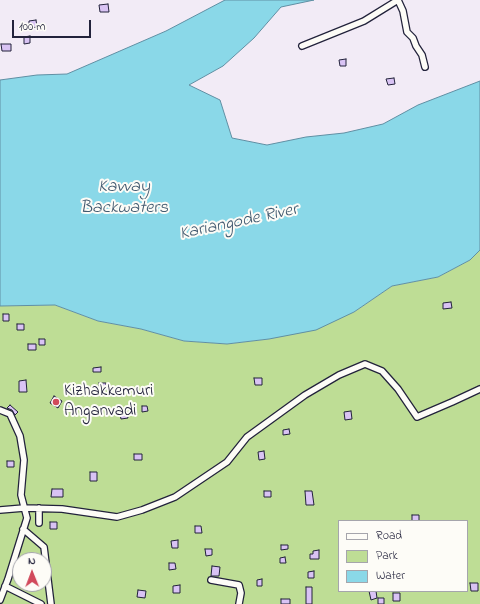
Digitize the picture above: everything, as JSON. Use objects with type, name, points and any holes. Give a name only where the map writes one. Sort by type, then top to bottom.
[{"type":"street","points":[[302,46],[364,21],[398,0],[403,11],[407,32],[413,38],[422,55],[426,67]]},
{"type":"street","points":[[0,510],[24,508],[62,509],[117,517],[142,510],[175,497],[227,462],[247,437],[305,395],[339,375],[365,364],[382,371],[398,389],[417,417],[480,389]]},
{"type":"street","points":[[0,410],[10,414],[20,436],[24,460],[21,495],[27,518],[6,586],[0,600]]},
{"type":"street","points":[[39,508],[39,522]]},
{"type":"street","points":[[23,529],[44,547],[51,604]]},
{"type":"street","points":[[211,580],[239,585],[241,594],[239,604]]},
{"type":"street","points":[[6,586],[41,604]]},
{"type":"green space","points":[[480,250],[480,604],[0,604],[0,306],[55,305],[98,321],[141,329],[184,341],[227,344],[269,339],[354,312],[392,286],[438,277],[470,260]]},
{"type":"water","name":"Kavvay Backwaters","points":[[225,0],[314,0],[281,7],[254,38],[223,66],[189,85],[220,100],[232,138],[267,145],[306,137],[344,133],[383,124],[418,105],[480,81],[480,250],[470,260],[438,277],[392,286],[354,312],[316,330],[269,339],[227,344],[184,341],[141,329],[98,321],[55,305],[0,306],[0,80],[37,75],[67,74],[166,31]]},
{"type":"building","points":[[108,4],[109,12],[100,12],[99,5]]},
{"type":"building","points":[[36,20],[37,27],[29,28],[29,21]]},
{"type":"building","points":[[30,36],[30,43],[24,44],[24,37]]},
{"type":"building","points":[[1,44],[11,44],[11,51],[2,51]]},
{"type":"building","points":[[346,59],[346,66],[340,66],[339,60]]},
{"type":"building","points":[[394,78],[395,84],[388,85],[386,79]]},
{"type":"building","points":[[451,302],[452,308],[443,309],[443,303]]},
{"type":"building","points":[[3,314],[9,314],[9,321],[3,321]]},
{"type":"building","points":[[17,324],[24,324],[24,330],[17,330]]},
{"type":"building","points":[[39,339],[45,339],[45,345],[39,345]]},
{"type":"building","points":[[28,344],[36,344],[36,350],[28,350]]},
{"type":"building","points":[[101,367],[101,372],[93,372],[93,368]]},
{"type":"building","points":[[254,378],[262,378],[262,385],[255,385]]},
{"type":"building","points":[[26,380],[27,392],[19,392],[19,381]]},
{"type":"building","points":[[99,383],[106,383],[106,390],[99,390]]},
{"type":"building","name":"Kizhakkemuri Anganvadi","points":[[54,396],[62,401],[58,408],[50,403]]},
{"type":"building","points":[[10,405],[18,412],[15,415],[12,410],[7,408]]},
{"type":"building","points":[[142,406],[147,406],[148,411],[142,412]]},
{"type":"building","points":[[92,409],[99,409],[99,414],[92,414]]},
{"type":"building","points":[[351,411],[352,419],[345,420],[344,412]]},
{"type":"building","points":[[127,413],[128,418],[121,419],[120,414]]},
{"type":"building","points":[[289,429],[290,434],[283,435],[283,430]]},
{"type":"building","points":[[264,451],[265,459],[259,460],[258,452]]},
{"type":"building","points":[[134,454],[142,454],[142,460],[134,460]]},
{"type":"building","points":[[7,461],[14,461],[14,467],[7,467]]},
{"type":"building","points":[[90,472],[97,472],[97,481],[90,481]]},
{"type":"building","points":[[52,489],[63,489],[63,497],[51,497]]},
{"type":"building","points":[[264,491],[271,491],[271,497],[264,497]]},
{"type":"building","points":[[305,491],[312,491],[314,505],[306,505]]},
{"type":"building","points":[[412,515],[419,515],[419,520],[412,520]]},
{"type":"building","points":[[50,522],[57,522],[57,529],[50,529]]},
{"type":"building","points":[[195,526],[201,526],[202,533],[195,533]]},
{"type":"building","points":[[178,540],[178,548],[172,548],[171,541]]},
{"type":"building","points":[[281,545],[288,545],[288,549],[281,550]]},
{"type":"building","points":[[205,549],[212,549],[212,555],[206,556]]},
{"type":"building","points":[[319,550],[319,559],[310,559],[310,554],[313,554],[313,551]]},
{"type":"building","points":[[285,557],[286,563],[280,563],[280,558]]},
{"type":"building","points":[[169,563],[175,563],[176,569],[169,570]]},
{"type":"building","points":[[212,566],[220,567],[219,576],[211,576]]},
{"type":"building","points":[[314,571],[314,578],[308,578],[308,572]]},
{"type":"building","points":[[262,579],[262,586],[257,586],[257,580]]},
{"type":"building","points":[[470,583],[478,583],[478,591],[471,591]]},
{"type":"building","points":[[180,585],[180,593],[173,593],[173,586]]},
{"type":"building","points":[[306,587],[312,587],[312,604],[306,604]]},
{"type":"building","points":[[138,590],[146,591],[145,598],[137,597]]},
{"type":"building","points":[[369,592],[376,592],[377,598],[371,600]]},
{"type":"building","points":[[393,593],[400,593],[400,601],[393,601]]},
{"type":"building","points":[[378,598],[384,598],[384,604],[378,604]]},
{"type":"building","points":[[281,599],[290,599],[290,604],[281,604]]},
{"type":"place","name":"Kizhakkemuri Anganvadi","points":[[56,402]]},
{"type":"water label","name":"Kariangode River","points":[[239,223]]}]
